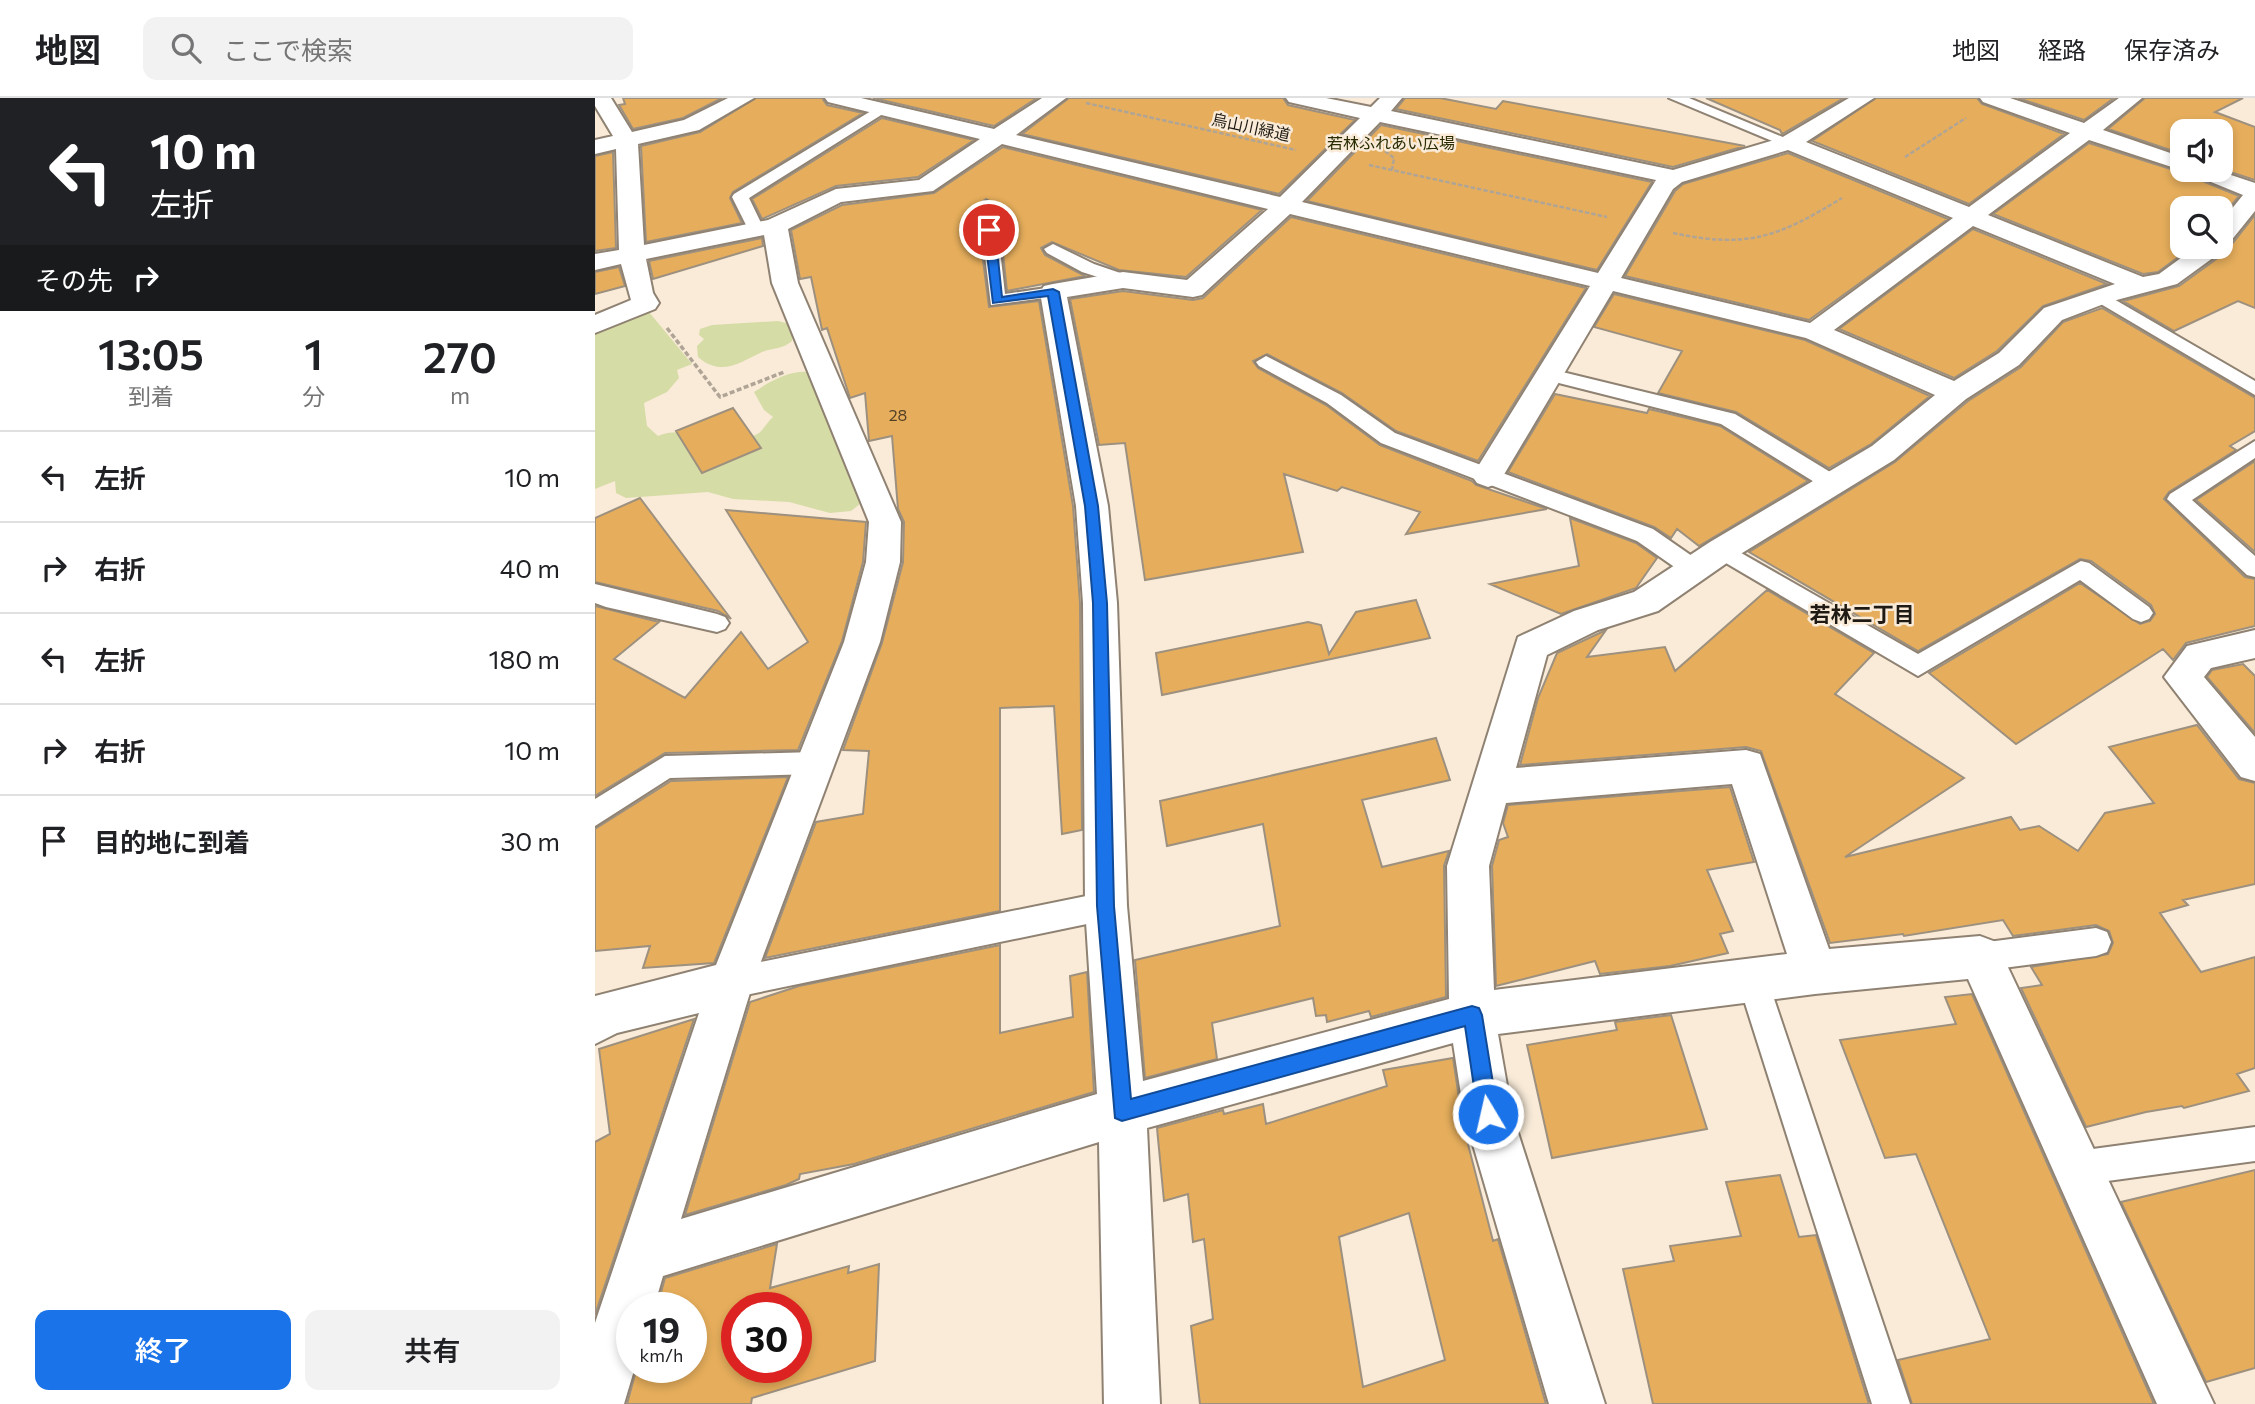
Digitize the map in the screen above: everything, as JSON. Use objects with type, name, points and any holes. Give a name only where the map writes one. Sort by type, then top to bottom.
[{"type":"street","points":[[595,325],[646,303],[640,293],[632,254],[627,141],[601,98]]},
{"type":"street","points":[[595,147],[691,125],[744,98]]},
{"type":"street","points":[[835,98],[1815,332],[1957,393]]},
{"type":"street","points":[[1296,98],[1383,106],[1674,177]]},
{"type":"street","points":[[1488,476],[1664,185],[1674,177],[1789,143],[1864,98]]},
{"type":"street","points":[[1990,98],[2170,161]]},
{"type":"street","points":[[1815,332],[2132,98]]},
{"type":"street","points":[[595,262],[765,227],[836,196],[925,186],[997,136],[1066,99]]},
{"type":"street","points":[[1132,1404],[1122,1111],[1106,906],[1100,603],[1092,506],[1053,292],[1123,280],[1193,289],[1285,206],[1383,106]]},
{"type":"street","points":[[1789,143],[2139,285]]},
{"type":"street","points":[[2221,182],[2254,197],[2233,222]]},
{"type":"street","points":[[596,1404],[647,1255],[731,983],[862,642],[883,562],[885,523],[785,283],[765,227]]},
{"type":"street","points":[[1577,1404],[1488,1114],[1472,1015],[1468,866],[1531,647],[1586,620],[1646,602],[1722,550],[1883,453],[1957,393],[2009,359],[2053,314],[2100,296],[2168,279],[2196,259]]},
{"type":"street","points":[[2255,644],[2200,656],[2182,677],[2255,765]]},
{"type":"street","points":[[1492,787],[1746,766],[1815,972]]},
{"type":"street","points":[[647,1255],[1122,1111],[1472,1015],[1815,972],[1980,957],[2186,1404]]},
{"type":"street","points":[[595,1021],[608,1013],[731,983]]},
{"type":"lane","points":[[1677,98],[1789,143]]},
{"type":"lane","points":[[765,227],[740,197],[881,110]]},
{"type":"lane","points":[[987,206],[997,301],[1053,292]]},
{"type":"lane","points":[[1053,248],[1087,268],[1123,280]]},
{"type":"lane","points":[[2100,296],[2255,389]]},
{"type":"lane","points":[[1266,362],[1334,399],[1388,438],[1437,459],[1645,535],[1694,569]]},
{"type":"lane","points":[[1550,375],[1728,419],[1832,483]]},
{"type":"lane","points":[[2255,448],[2178,499],[2255,569]]},
{"type":"lane","points":[[1722,550],[1918,666],[2081,569],[2141,613]]},
{"type":"lane","points":[[595,593],[606,598],[717,623]]},
{"type":"lane","points":[[595,814],[665,767],[815,763]]},
{"type":"lane","points":[[731,983],[1106,906]]},
{"type":"lane","points":[[1980,957],[2096,942]]},
{"type":"lane","points":[[1753,981],[1891,1404]]},
{"type":"lane","points":[[2078,1168],[2255,1144]]},
{"type":"path","name":"烏山川緑道","points":[[1066,99],[1392,170]]},
{"type":"path","points":[[668,329],[720,397],[787,370]]},
{"type":"green space","points":[[644,306],[692,364],[677,370],[679,378],[667,392],[644,403],[647,426],[658,436],[683,433],[719,439],[745,439],[759,433],[773,417],[764,410],[754,392],[791,374],[814,373],[820,402],[860,477],[856,493],[860,504],[851,511],[830,513],[789,502],[733,499],[708,492],[626,498],[616,493],[615,481],[595,489],[595,327]]},
{"type":"green space","points":[[778,321],[794,325],[792,341],[785,346],[762,352],[730,366],[714,366],[698,357],[697,346],[704,339],[699,335],[700,329],[712,325]]},
{"type":"building","points":[[623,98],[722,98],[683,118],[633,129],[619,105],[625,104]]},
{"type":"building","points":[[756,98],[822,98],[827,105],[863,113],[733,192],[730,198],[742,223],[646,242],[641,146],[700,132]]},
{"type":"building","points":[[873,98],[1037,98],[994,126]]},
{"type":"building","points":[[1069,98],[1283,98],[1288,105],[1355,120],[1279,194],[1022,134]]},
{"type":"building","points":[[1405,98],[1440,98],[1496,109],[1503,101],[1745,146],[1673,167],[1396,109]]},
{"type":"building","points":[[1706,98],[1844,98],[1782,134],[1780,130]]},
{"type":"building","points":[[1876,98],[1977,98],[1982,104],[2064,134],[1969,204],[1812,141]]},
{"type":"building","points":[[2018,98],[2114,98],[2084,120]]},
{"type":"building","points":[[2145,98],[2243,98],[2215,112],[2255,127],[2255,180],[2233,173],[2233,119],[2170,119],[2170,150],[2108,129]]},
{"type":"building","points":[[882,118],[974,140],[918,177],[836,186],[762,219],[752,199]]},
{"type":"building","points":[[1381,125],[1652,182],[1597,270],[1307,201]]},
{"type":"building","points":[[2089,143],[2170,169],[2170,182],[2205,182],[2239,196],[2233,203],[2233,196],[2170,196],[2170,259],[2176,259],[2158,272],[2143,274],[1993,214]]},
{"type":"building","points":[[1003,147],[1262,210],[1186,277],[1119,270],[1052,242],[1041,248],[1045,255],[1085,276],[1007,291],[998,206],[986,199],[976,206],[989,307],[1039,301],[1073,506],[1080,603],[1082,830],[1062,834],[1054,706],[1000,708],[1000,911],[765,958],[816,822],[863,814],[869,751],[843,750],[882,643],[903,562],[904,522],[898,509],[892,436],[869,441],[865,393],[850,398],[827,328],[822,330],[811,277],[800,279],[791,230],[842,205],[934,193]]},
{"type":"building","points":[[613,152],[616,248],[595,251],[595,156]]},
{"type":"building","points":[[1788,153],[1948,219],[1809,320],[1625,276],[1675,191],[1683,184]]},
{"type":"building","points":[[2255,215],[2255,308],[2238,301],[2174,331],[2123,301],[2179,286],[2216,259],[2233,259],[2233,243]]},
{"type":"building","points":[[1291,217],[1586,288],[1478,461],[1396,431],[1342,393],[1267,354],[1253,361],[1258,368],[1326,405],[1380,445],[1472,481],[1476,485],[1547,509],[1406,534],[1420,512],[1342,487],[1337,491],[1284,474],[1303,552],[1145,580],[1125,443],[1099,445],[1070,299],[1123,291],[1193,300],[1203,298]]},
{"type":"building","points":[[1973,229],[2107,284],[2043,306],[1997,351],[1954,378],[1839,329]]},
{"type":"building","points":[[762,238],[763,246],[653,279],[649,261]]},
{"type":"building","points":[[619,267],[625,286],[595,294],[595,272]]},
{"type":"building","points":[[1614,294],[1805,340],[1930,396],[1871,444],[1829,468],[1736,412],[1658,393],[1682,351],[1594,327]]},
{"type":"building","points":[[2102,308],[2255,398],[2255,431],[2230,446],[2236,450],[2169,492],[2164,499],[2245,577],[2255,579],[2255,626],[2186,643],[2173,660],[2163,649],[2016,744],[1929,673],[2080,583],[2140,624],[2150,621],[2155,614],[2151,605],[2091,561],[2080,559],[1918,651],[1749,552],[1895,462],[1968,401],[2021,367],[2063,322]]},
{"type":"building","points":[[1555,394],[1647,413],[1649,409],[1720,426],[1808,481],[1699,546],[1677,529],[1671,538],[1654,527],[1508,472]]},
{"type":"building","points":[[733,408],[761,448],[702,473],[676,431]]},
{"type":"building","points":[[2255,461],[2255,552],[2196,500]]},
{"type":"building","points":[[640,498],[731,619],[718,611],[595,582],[595,518]]},
{"type":"building","points":[[726,510],[866,522],[863,562],[842,641],[798,750],[665,753],[595,796],[595,606],[659,622],[614,659],[685,698],[741,632],[768,669],[808,642]]},
{"type":"building","points":[[1570,518],[1636,543],[1657,558],[1636,588],[1561,614],[1490,584],[1579,566]]},
{"type":"building","points":[[1767,590],[1874,653],[1835,694],[1964,778],[1845,857],[2011,817],[2020,830],[2039,826],[2078,851],[2105,813],[2154,803],[2109,747],[2197,725],[2239,779],[2255,783],[2255,884],[2183,900],[2188,905],[2160,913],[2201,972],[2255,957],[2255,1068],[2237,1074],[2249,1091],[2184,1108],[2182,1106],[2146,1112],[2086,1127],[2021,988],[2042,985],[2031,967],[2108,954],[2113,943],[2109,931],[2096,925],[2013,936],[2003,920],[1904,936],[1830,943],[1761,751],[1746,747],[1520,765],[1538,698],[1557,653],[1606,630],[1587,657],[1665,647],[1675,671]]},
{"type":"building","points":[[1416,600],[1430,638],[1162,695],[1156,653],[1308,622],[1321,625],[1329,654],[1356,612]]},
{"type":"building","points":[[2243,664],[2255,676],[2255,733],[2207,677],[2212,670]]},
{"type":"building","points":[[1436,738],[1450,780],[1362,800],[1382,867],[1449,851],[1444,866],[1446,997],[1371,1017],[1369,1011],[1327,1022],[1326,1015],[1316,1016],[1313,998],[1212,1023],[1217,1059],[1145,1078],[1135,960],[1280,926],[1263,824],[1167,846],[1160,801]]},
{"type":"building","points":[[788,777],[714,963],[643,968],[650,946],[595,951],[595,829],[671,781]]},
{"type":"building","points":[[1730,787],[1754,862],[1707,870],[1733,931],[1720,934],[1728,953],[1670,966],[1600,974],[1595,961],[1496,986],[1492,866],[1499,840],[1508,837],[1503,823],[1508,805]]},
{"type":"building","points":[[1000,945],[1000,1033],[1073,1017],[1070,976],[1087,972],[1094,1092],[854,1164],[800,1174],[799,1179],[786,1185],[685,1215],[750,1002],[799,986]]},
{"type":"building","points":[[1972,994],[2154,1404],[1912,1404],[1898,1360],[1990,1339],[1916,1154],[1885,1158],[1840,1040],[1956,1024],[1945,997]]},
{"type":"building","points":[[1671,1015],[1707,1129],[1552,1158],[1527,1045],[1617,1030],[1615,1022]]},
{"type":"building","points":[[694,1019],[595,1315],[595,1142],[610,1134],[599,1049]]},
{"type":"building","points":[[1453,1058],[1463,1125],[1493,1241],[1498,1239],[1546,1404],[1200,1404],[1191,1326],[1213,1319],[1204,1239],[1193,1242],[1188,1194],[1164,1201],[1157,1128],[1223,1110],[1224,1114],[1263,1104],[1266,1124],[1387,1086],[1383,1070]],"holes":[[[1409,1213],[1445,1360],[1363,1387],[1339,1237]]]},
{"type":"building","points":[[2255,1170],[2255,1368],[2206,1382],[2121,1202]]},
{"type":"building","points":[[1780,1175],[1799,1237],[1816,1235],[1869,1404],[1653,1404],[1623,1269],[1674,1261],[1670,1246],[1741,1236],[1726,1182]]},
{"type":"building","points":[[777,1244],[770,1288],[849,1266],[848,1273],[879,1264],[875,1361],[812,1380],[812,1292],[721,1292],[721,1383],[802,1383],[752,1398],[751,1404],[627,1404],[633,1383],[707,1383],[707,1292],[661,1292],[665,1278]]},
{"type":"district","name":"若林二丁目","points":[[1862,615]]},
{"type":"route","points":[[989,230],[997,301],[1053,292],[1092,506],[1100,603],[1106,906],[1122,1111],[1472,1015],[1488,1114]]},
{"type":"park label","name":"若林ふれあい広場","points":[[1391,143]]}]
